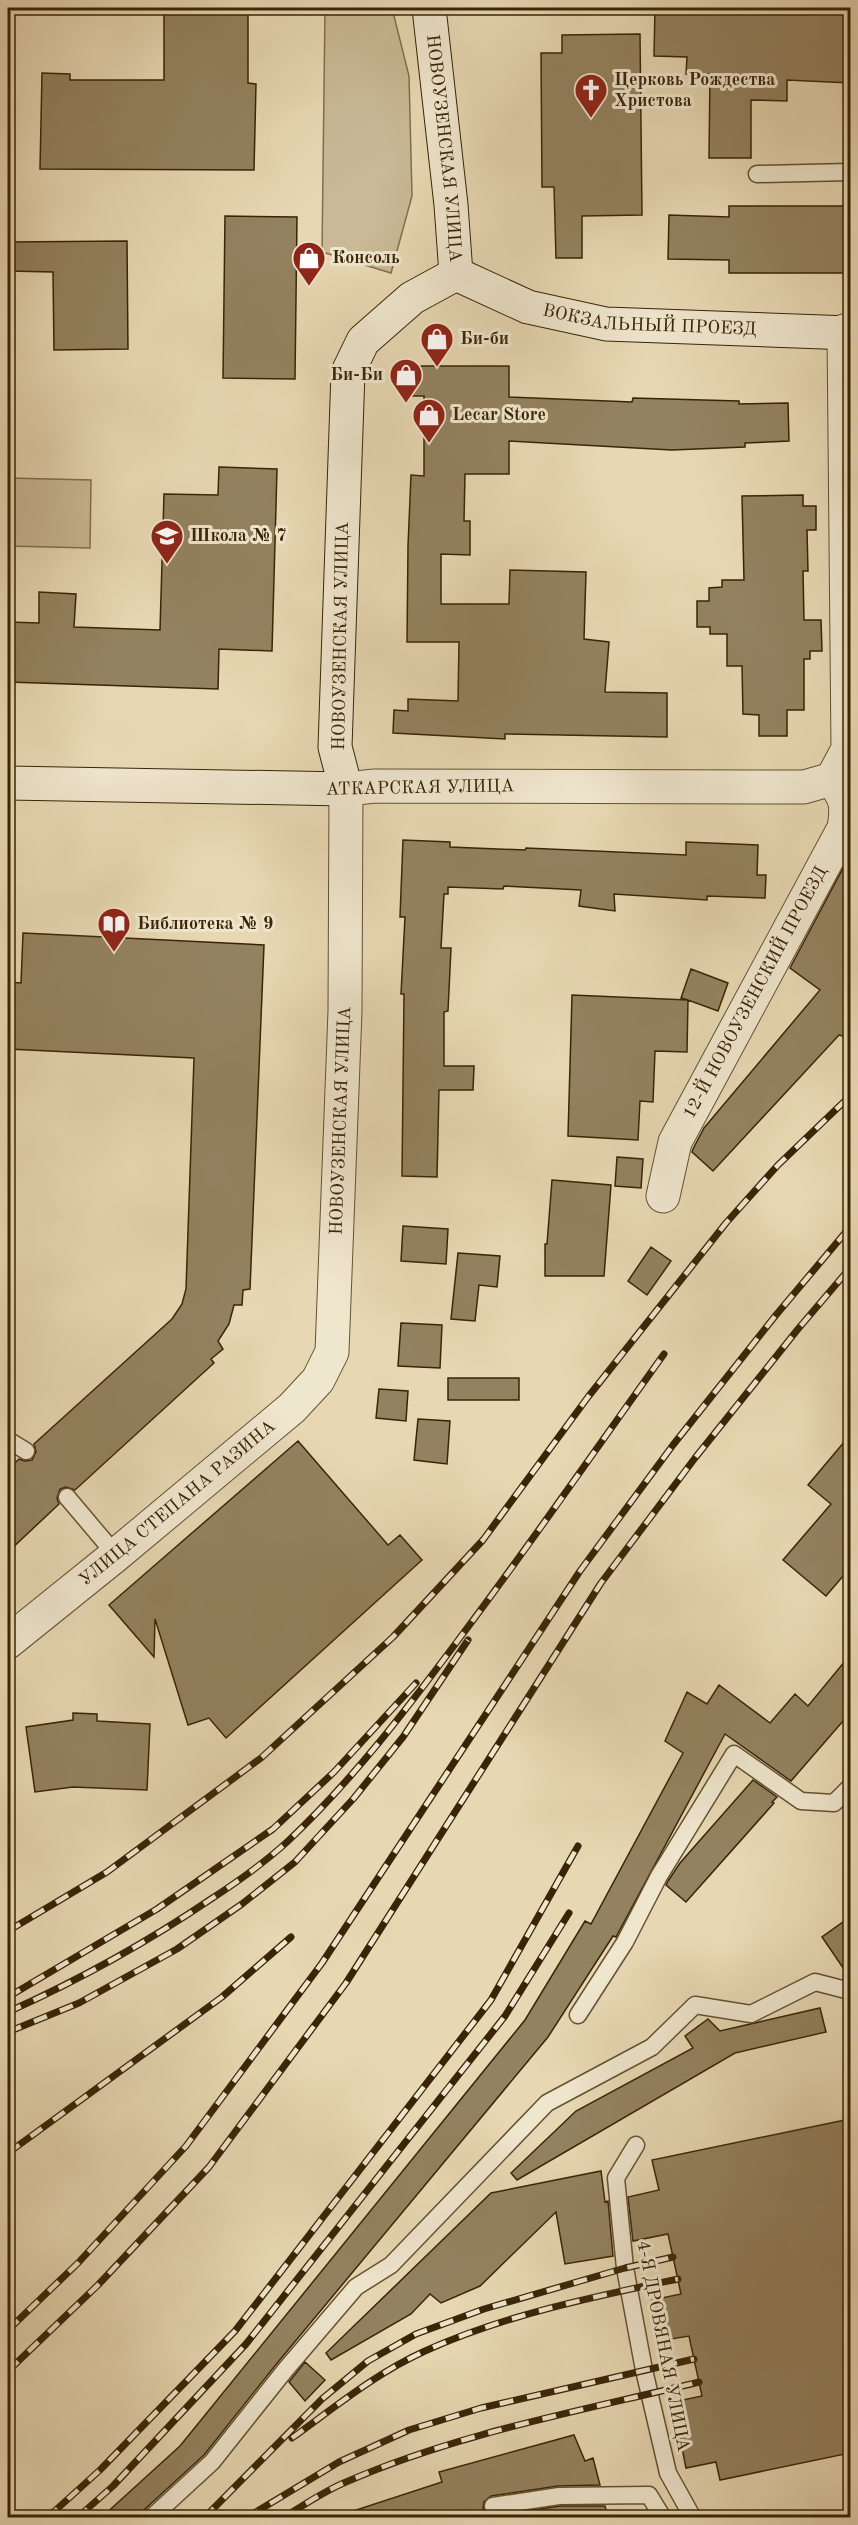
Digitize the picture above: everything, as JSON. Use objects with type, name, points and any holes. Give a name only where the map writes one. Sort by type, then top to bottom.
[{"type":"street","name":"НОВОУЗЕНСКАЯ УЛИЦА","points":[[332,1352],[345,1011],[346,789],[335,747],[348,372],[363,341],[412,298],[456,274],[434,10]]},
{"type":"street","name":"ВОКЗАЛЬНЫЙ ПРОЕЗД","points":[[456,274],[528,307],[606,324],[847,332]]},
{"type":"street","points":[[832,779],[848,749],[847,332]]},
{"type":"street","name":"АТКАРСКАЯ УЛИЦА","points":[[8,783],[346,789],[375,786],[804,788],[832,779]]},
{"type":"street","name":"12-Й НОВОУЗЕНСКИЙ ПРОЕЗД","points":[[663,1196],[675,1142],[844,828],[847,812],[845,798],[832,779]]},
{"type":"street","name":"УЛИЦА СТЕПАНА РАЗИНА","points":[[8,1642],[292,1408],[318,1380],[332,1352]]},
{"type":"lane","points":[[758,174],[850,172]]},
{"type":"lane","points":[[8,1440],[27,1451]]},
{"type":"lane","points":[[67,1497],[116,1555]]},
{"type":"lane","points":[[578,2015],[625,1942],[659,1876],[734,1754],[801,1801],[834,1803],[850,1787]]},
{"type":"lane","points":[[152,2517],[212,2462],[285,2369],[356,2287],[391,2265],[547,2103],[652,2047],[695,2005],[751,2014],[815,1982],[850,1990]]},
{"type":"lane","name":"4-Я ДРОВЯНАЯ УЛИЦА","points":[[636,2145],[616,2178],[625,2268],[644,2370],[668,2473],[693,2517]]},
{"type":"lane","points":[[493,2506],[559,2496],[648,2495],[663,2517]]},
{"type":"shaded area","points":[[325,8],[392,8],[409,76],[412,196],[391,273],[322,252]]},
{"type":"shaded area","points":[[8,478],[91,480],[90,548],[8,546]]},
{"type":"building","points":[[164,8],[248,8],[248,83],[256,84],[254,170],[40,169],[42,73],[70,74],[70,80],[164,80]]},
{"type":"building","points":[[655,8],[850,8],[850,83],[787,80],[787,101],[751,100],[751,158],[709,158],[710,74],[686,74],[687,57],[654,56]]},
{"type":"building","name":"Церковь Рождества Христова","points":[[640,34],[642,215],[582,216],[582,258],[556,258],[554,187],[542,187],[541,53],[562,53],[562,35]]},
{"type":"building","points":[[729,206],[850,206],[850,273],[729,273],[729,260],[668,259],[669,215],[729,217]]},
{"type":"building","points":[[225,216],[297,217],[295,379],[223,378]]},
{"type":"building","points":[[127,241],[128,349],[54,350],[53,272],[8,271],[8,242]]},
{"type":"building","points":[[404,366],[509,366],[509,397],[632,402],[633,398],[739,401],[739,404],[788,403],[789,441],[745,443],[745,447],[672,450],[509,441],[509,474],[465,474],[464,521],[470,521],[470,555],[441,554],[441,604],[509,604],[510,570],[586,572],[584,639],[609,642],[605,692],[667,693],[667,737],[505,734],[505,739],[393,733],[394,710],[408,711],[408,699],[458,701],[459,642],[407,642],[411,475],[424,476],[424,396],[404,396]]},
{"type":"building","points":[[219,467],[277,469],[272,651],[219,649],[218,689],[8,682],[8,622],[39,623],[39,592],[76,594],[74,627],[160,630],[164,494],[218,495]]},
{"type":"building","points":[[803,495],[803,506],[816,506],[816,530],[807,530],[808,571],[803,571],[804,620],[821,620],[822,651],[810,651],[810,659],[804,659],[804,710],[787,710],[787,736],[759,736],[759,715],[743,714],[742,666],[727,666],[727,634],[710,634],[710,627],[697,627],[697,601],[709,601],[709,588],[722,587],[722,580],[744,580],[742,496]]},
{"type":"building","points":[[403,840],[450,842],[450,847],[686,855],[686,842],[758,845],[757,875],[766,875],[765,898],[707,896],[707,900],[614,894],[615,911],[579,906],[581,890],[504,886],[503,889],[448,887],[448,894],[444,894],[441,948],[451,948],[448,1011],[444,1012],[444,1066],[474,1066],[473,1090],[439,1090],[437,1177],[402,1176],[404,994],[401,994],[405,917],[400,917]]},
{"type":"building","points":[[850,855],[850,1038],[839,1035],[713,1171],[692,1152],[693,1149],[704,1128],[820,990],[790,968]]},
{"type":"building","points":[[23,933],[264,945],[250,1289],[243,1290],[242,1305],[234,1305],[229,1324],[218,1341],[223,1349],[211,1359],[214,1363],[75,1490],[66,1487],[60,1489],[57,1498],[59,1504],[8,1552],[8,1469],[19,1459],[32,1460],[36,1452],[34,1444],[172,1319],[182,1304],[186,1289],[194,1058],[8,1049],[8,982],[21,983]]},
{"type":"building","points":[[691,969],[728,983],[718,1011],[681,998]]},
{"type":"building","points":[[572,995],[688,1000],[687,1052],[655,1051],[653,1102],[640,1101],[638,1140],[568,1136]]},
{"type":"building","points":[[617,1157],[643,1159],[641,1188],[615,1186]]},
{"type":"building","points":[[552,1180],[611,1185],[604,1276],[545,1276],[545,1244],[547,1244]]},
{"type":"building","points":[[403,1226],[448,1229],[446,1264],[401,1261]]},
{"type":"building","points":[[651,1247],[671,1261],[647,1295],[628,1281]]},
{"type":"building","points":[[458,1253],[500,1256],[497,1287],[479,1285],[475,1321],[451,1319]]},
{"type":"building","points":[[401,1323],[442,1325],[440,1368],[398,1366]]},
{"type":"building","points":[[448,1378],[519,1378],[519,1400],[448,1400]]},
{"type":"building","points":[[379,1389],[408,1391],[406,1421],[376,1418]]},
{"type":"building","points":[[418,1419],[450,1421],[447,1464],[414,1460]]},
{"type":"building","points":[[850,1435],[850,1568],[826,1596],[783,1560],[831,1504],[808,1485]]},
{"type":"building","points":[[298,1441],[388,1545],[400,1535],[422,1560],[226,1738],[209,1718],[188,1725],[155,1619],[154,1657],[109,1605]]},
{"type":"building","points":[[850,1655],[850,1713],[791,1781],[725,1734],[616,1937],[613,1936],[548,2037],[278,2362],[204,2455],[144,2510],[141,2517],[102,2517],[180,2446],[525,2020],[585,1921],[591,1924],[683,1753],[665,1741],[687,1692],[707,1704],[719,1685],[770,1723],[795,1694],[808,1706]]},
{"type":"building","points":[[73,1713],[97,1714],[97,1721],[150,1724],[147,1790],[73,1787],[35,1792],[26,1727],[73,1720]]},
{"type":"building","points":[[753,1780],[777,1797],[772,1802],[774,1803],[686,1902],[666,1885],[668,1881],[680,1863]]},
{"type":"building","points":[[850,1917],[850,1978],[822,1937]]},
{"type":"building","points":[[820,2008],[826,2032],[735,2053],[517,2180],[511,2173],[576,2111],[693,2048],[685,2036],[708,2019],[720,2031]]},
{"type":"building","points":[[850,2119],[850,2453],[720,2480],[716,2462],[686,2468],[673,2402],[702,2396],[689,2336],[659,2341],[652,2300],[681,2294],[668,2234],[633,2241],[628,2197],[659,2190],[652,2160]]},
{"type":"building","points":[[601,2171],[605,2202],[608,2201],[613,2256],[565,2264],[556,2212],[480,2286],[441,2303],[430,2294],[411,2314],[331,2360],[326,2353],[491,2193]]},
{"type":"building","points":[[305,2362],[325,2380],[305,2401],[289,2382]]},
{"type":"building","points":[[574,2435],[585,2461],[593,2458],[600,2485],[558,2486],[491,2496],[484,2502],[483,2508],[489,2516],[494,2516],[560,2506],[605,2506],[608,2517],[348,2517],[347,2513],[442,2482],[439,2472]]},
{"type":"railway","points":[[8,1931],[107,1872],[261,1758],[393,1637],[483,1540],[588,1397],[726,1223],[778,1165],[850,1096]]},
{"type":"railway","points":[[8,2330],[78,2263],[186,2146],[322,1963],[580,1571],[673,1445],[776,1315],[850,1227]]},
{"type":"railway","points":[[8,2371],[98,2285],[209,2167],[346,1983],[601,1583],[695,1458],[850,1268]]},
{"type":"railway","points":[[8,2012],[61,1987],[162,1931],[260,1865],[311,1819],[378,1744],[439,1666],[664,1354]]},
{"type":"railway","points":[[8,2032],[79,2003],[177,1949],[242,1904],[295,1862],[354,1798],[403,1737],[468,1640]]},
{"type":"railway","points":[[8,1997],[157,1909],[273,1829],[334,1772],[416,1683]]},
{"type":"railway","points":[[47,2518],[100,2470],[235,2331],[491,2000],[578,1846]]},
{"type":"railway","points":[[77,2518],[113,2486],[246,2344],[505,2016],[569,1913]]},
{"type":"railway","points":[[8,2153],[222,1997],[291,1937]]},
{"type":"railway","points":[[204,2518],[322,2399],[368,2361],[416,2334],[484,2309],[625,2268],[673,2257]]},
{"type":"railway","points":[[292,2438],[389,2370],[455,2338],[549,2308],[678,2279]]},
{"type":"railway","points":[[246,2518],[339,2462],[409,2430],[481,2408],[694,2359]]},
{"type":"railway","points":[[282,2518],[338,2486],[432,2450],[520,2424],[699,2382]]},
{"type":"place","name":"Церковь Рождества Христова","points":[[591,119]]},
{"type":"place","name":"Консоль","points":[[309,287]]},
{"type":"place","name":"Би-би","points":[[437,368]]},
{"type":"place","name":"Би-Би","points":[[406,404]]},
{"type":"place","name":"Lecar Store","points":[[429,444]]},
{"type":"place","name":"Школа № 7","points":[[167,565]]},
{"type":"place","name":"Библиотека № 9","points":[[114,953]]}]
